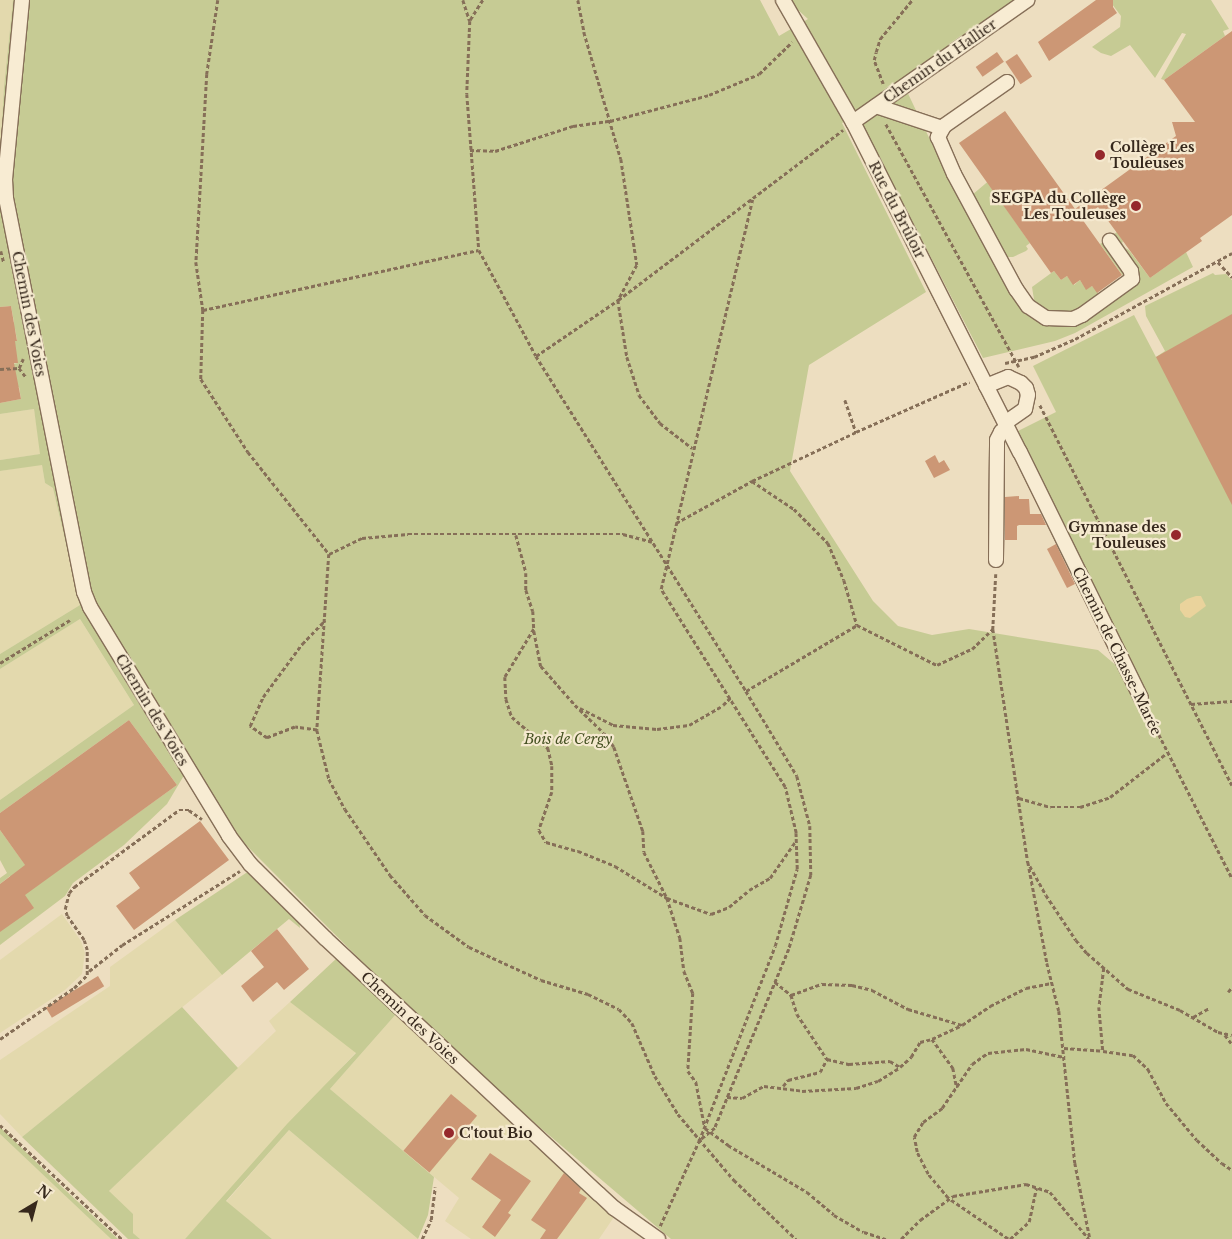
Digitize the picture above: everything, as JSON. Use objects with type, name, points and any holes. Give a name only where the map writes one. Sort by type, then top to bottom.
[{"type":"street","name":"Chemin des Voies","points":[[22,0],[5,179],[6,198],[82,582],[90,607],[229,836],[251,865],[332,945],[614,1208],[657,1238]]},
{"type":"street","name":"Rue du Brûloir","points":[[783,0],[853,122],[1006,424]]},
{"type":"street","name":"Chemin du Hallier","points":[[853,122],[1027,0]]},
{"type":"street","points":[[1007,82],[942,128],[938,137],[994,252],[1016,290],[1028,306],[1039,315],[1058,320],[1082,316],[1131,281],[1133,277],[1131,271],[1110,241]]},
{"type":"street","points":[[876,106],[942,128]]},
{"type":"street","points":[[983,380],[1008,377],[1021,382],[1026,388],[1028,395],[1025,409],[1006,424],[997,440],[996,560]]},
{"type":"street","name":"Chemin de Chasse-Marée","points":[[1006,424],[1140,698]]},
{"type":"path","points":[[218,0],[207,74],[196,262],[203,310],[201,379],[248,452],[329,554],[325,590],[326,619],[317,730],[329,779],[345,809],[390,875],[425,916],[470,948],[541,980],[588,994],[619,1009],[632,1023],[655,1076],[678,1114],[734,1180],[796,1239]]},
{"type":"path","points":[[463,0],[470,21],[467,94],[479,250],[536,356],[746,691],[796,776],[810,826],[811,875],[789,949],[715,1128],[699,1141]]},
{"type":"path","points":[[470,21],[483,0]]},
{"type":"path","points":[[578,0],[584,32],[621,159],[637,265],[618,300],[627,357],[639,395],[660,423],[692,448]]},
{"type":"path","points":[[888,98],[874,60],[880,39],[912,0]]},
{"type":"path","points":[[470,150],[495,151],[573,126],[610,120],[708,95],[759,74],[782,50],[803,34]]},
{"type":"path","points":[[876,106],[1016,361],[1024,372]]},
{"type":"path","points":[[536,356],[618,300],[853,122]]},
{"type":"path","points":[[657,1238],[705,1128],[776,946],[797,869],[796,840],[785,787],[661,589],[692,448],[752,200]]},
{"type":"path","points":[[203,310],[479,250]]},
{"type":"path","points":[[1002,364],[1034,356],[1075,339],[1232,253]]},
{"type":"path","points":[[1218,262],[1232,277]]},
{"type":"path","points":[[676,523],[752,481],[856,432],[968,383],[983,380]]},
{"type":"path","points":[[845,400],[856,432]]},
{"type":"path","points":[[1039,400],[1041,410],[1232,786]]},
{"type":"path","points":[[752,481],[794,509],[828,543],[844,580],[857,625],[937,665],[972,649],[993,629]]},
{"type":"path","points":[[329,554],[362,538],[408,534],[624,534],[652,542]]},
{"type":"path","points":[[516,535],[526,573],[526,590],[533,610],[534,629],[541,666],[575,705],[604,733],[614,747],[638,817],[644,852],[667,898],[680,938],[684,971],[693,993],[688,1071],[696,1082],[705,1128],[709,1133],[807,1192],[834,1215],[864,1232],[886,1239]]},
{"type":"path","points":[[996,560],[993,629],[1028,862],[1064,1048],[1075,1163],[1090,1239]]},
{"type":"path","points":[[317,730],[295,727],[268,738],[250,726],[262,697],[302,644],[326,619]]},
{"type":"path","points":[[0,663],[70,620]]},
{"type":"path","points":[[746,691],[857,625]]},
{"type":"path","points":[[534,629],[505,677],[506,698],[512,717],[548,748],[552,766],[552,792],[539,830],[546,842],[578,851],[615,866],[667,898],[711,914],[729,907],[749,890],[770,878],[796,840]]},
{"type":"path","points":[[575,705],[613,725],[657,729],[689,725],[723,705],[730,698]]},
{"type":"path","name":"Chemin de Chasse-Marée","points":[[1140,698],[1232,878]]},
{"type":"path","points":[[1191,704],[1232,701]]},
{"type":"path","points":[[1019,798],[1050,807],[1080,807],[1110,796],[1167,754]]},
{"type":"path","points":[[89,971],[89,960],[84,940],[67,916],[65,909],[69,893],[74,887],[179,810],[195,813],[206,824]]},
{"type":"path","points":[[1028,862],[1046,895],[1076,940],[1087,953],[1128,989],[1193,1017],[1202,1024],[1224,1034],[1232,1035]]},
{"type":"path","points":[[0,1039],[74,988],[89,971],[122,945],[244,869],[241,868]]},
{"type":"path","points":[[1103,1051],[1099,1007],[1104,968]]},
{"type":"path","points":[[775,982],[791,995],[796,1014],[827,1059],[849,1064],[890,1061],[900,1067]]},
{"type":"path","points":[[727,1097],[742,1098],[764,1086],[782,1086],[802,1090],[856,1088],[878,1081],[911,1058],[920,1042],[932,1039],[962,1025],[990,1006],[1026,988],[1052,983]]},
{"type":"path","points":[[791,995],[822,984],[852,985],[872,990],[908,1009],[962,1025]]},
{"type":"path","points":[[1228,992],[1232,988]]},
{"type":"path","points":[[1193,1017],[1209,1008]]},
{"type":"path","points":[[1224,1034],[1232,1044]]},
{"type":"path","points":[[932,1039],[953,1068],[958,1088]]},
{"type":"path","points":[[1064,1048],[1133,1055],[1148,1069],[1166,1103],[1197,1140],[1232,1170]]},
{"type":"path","points":[[1036,1188],[1029,1222],[1009,1239],[948,1198],[928,1174],[917,1152],[914,1137],[923,1122],[942,1108],[958,1088],[972,1064],[988,1053],[1026,1049],[1065,1057]]},
{"type":"path","points":[[782,1086],[788,1080],[820,1072],[827,1059]]},
{"type":"path","points":[[0,1125],[122,1239]]},
{"type":"path","points":[[901,1239],[948,1198],[990,1188],[1026,1184],[1050,1192],[1090,1239]]},
{"type":"path","points":[[422,1239],[431,1220],[435,1187]]},
{"type":"shaded area","points":[[0,0],[13,0],[4,87],[0,155]]},
{"type":"shaded area","points":[[34,409],[41,454],[0,460],[0,414]]},
{"type":"shaded area","points":[[42,464],[45,483],[53,488],[80,605],[0,654],[0,471]]},
{"type":"shaded area","points":[[80,619],[134,705],[0,800],[0,669]]},
{"type":"shaded area","points":[[62,914],[81,941],[85,953],[82,974],[65,990],[0,1033],[0,960]]},
{"type":"shaded area","points":[[175,920],[222,975],[22,1137],[0,1114],[0,1060],[110,986],[110,967]]},
{"type":"shaded area","points":[[290,1002],[356,1052],[185,1239],[140,1239],[133,1233],[109,1191],[276,1031],[269,1021]]},
{"type":"shaded area","points":[[397,1013],[614,1217],[599,1239],[471,1239],[445,1221],[459,1198],[330,1089]]},
{"type":"shaded area","points":[[289,1130],[418,1239],[272,1239],[226,1202]]},
{"type":"shaded area","points":[[0,1134],[49,1180],[111,1239],[0,1239]]},
{"type":"green space","name":"Bois de Cergy","points":[[13,0],[760,0],[779,36],[808,19],[787,0],[1017,0],[902,81],[954,190],[1006,281],[1059,324],[1134,285],[1110,237],[1117,232],[1125,248],[1129,250],[1150,278],[1186,252],[1193,267],[1075,333],[1055,341],[983,358],[856,113],[842,123],[926,292],[809,365],[790,471],[873,601],[898,626],[932,635],[969,629],[1098,650],[1118,667],[1136,706],[1148,701],[1016,432],[1056,412],[1033,366],[1134,315],[1156,357],[1165,351],[1146,316],[1145,306],[1213,273],[1215,275],[1226,274],[1232,280],[1232,1239],[671,1239],[455,1055],[239,838],[94,616],[3,191],[82,601],[186,772],[167,804],[124,845],[73,883],[65,896],[0,945],[0,932],[10,876],[0,884],[0,878],[7,873],[0,860],[0,830],[39,884],[177,785],[129,720],[0,813],[0,800],[134,705],[80,619],[0,669],[0,654],[80,605],[53,488],[45,483],[42,465],[0,471],[0,460],[40,454],[34,409],[0,414],[0,403],[21,399],[19,387],[0,390],[0,366],[18,363],[0,347],[0,344],[17,340],[15,329],[0,331],[14,322],[11,306],[0,307],[0,155],[4,87]]},
{"type":"green space","points":[[1109,0],[1211,0],[1229,29],[1223,31],[1225,36],[1164,80],[1161,79],[1186,34],[1182,33],[1155,78],[1130,45],[1111,56],[1101,53],[1092,47],[1120,27],[1121,16]]},
{"type":"green space","points":[[998,173],[988,183],[1030,243],[1026,246],[1028,249],[1026,251],[1013,257],[1006,257],[972,195]]},
{"type":"green space","points":[[1104,241],[1128,273],[1080,312],[1056,315],[1035,306],[1032,287],[1054,271],[1061,280],[1067,276],[1074,285],[1080,280],[1086,289],[1092,286],[1099,294],[1123,276],[1100,244]]},
{"type":"green space","points":[[252,869],[299,919],[300,928],[289,919],[222,975],[175,920]]},
{"type":"green space","points":[[338,957],[397,1013],[330,1089],[434,1177],[428,1215],[418,1239],[289,1130],[226,1201],[272,1239],[185,1239],[287,1124],[356,1053],[290,1002]]},
{"type":"green space","points":[[182,1007],[238,1068],[109,1191],[133,1214],[133,1233],[140,1239],[128,1239],[22,1137]]},
{"type":"green space","points":[[0,1127],[118,1239],[111,1239],[0,1134]]},
{"type":"sand","points":[[1196,596],[1201,596],[1206,606],[1190,618],[1185,617],[1180,610],[1180,604]]},
{"type":"building","points":[[1096,0],[1113,0],[1113,7],[1117,13],[1049,61],[1038,42]]},
{"type":"building","points":[[1232,31],[1232,215],[1200,238],[1202,241],[1150,278],[1098,207],[1082,219],[1122,275],[1097,293],[1092,286],[1086,290],[1080,280],[1073,285],[1067,276],[1061,280],[1054,271],[1051,273],[959,143],[1005,111],[1075,209],[1176,136],[1172,122],[1195,122],[1164,80]]},
{"type":"building","points":[[997,52],[1004,62],[983,77],[976,67]]},
{"type":"building","points":[[1017,54],[1032,76],[1020,84],[1005,62]]},
{"type":"building","points":[[11,306],[17,341],[15,341],[18,363],[14,363],[21,399],[0,403],[0,307]]},
{"type":"building","points":[[1232,314],[1232,505],[1156,357]]},
{"type":"building","points":[[935,455],[939,463],[944,460],[950,470],[934,478],[925,461]]},
{"type":"building","points":[[1019,496],[1019,499],[1029,499],[1030,514],[1041,514],[1046,525],[1019,525],[1017,526],[1017,540],[1005,540],[1005,497]]},
{"type":"building","points":[[1056,544],[1075,584],[1067,588],[1047,549]]},
{"type":"building","points":[[129,720],[177,785],[25,895],[34,908],[0,932],[0,884],[25,865],[0,830],[0,813]]},
{"type":"building","points":[[200,821],[229,860],[134,930],[116,906],[140,888],[129,873]]},
{"type":"building","points":[[277,929],[309,969],[284,990],[277,982],[253,1002],[241,986],[264,967],[251,951]]},
{"type":"building","points":[[98,976],[104,986],[52,1018],[46,1007]]},
{"type":"building","points":[[451,1094],[477,1116],[429,1173],[403,1151]]},
{"type":"building","points":[[490,1153],[531,1181],[508,1213],[511,1215],[495,1237],[482,1227],[501,1200],[471,1179]]},
{"type":"building","points":[[564,1173],[581,1189],[579,1193],[587,1198],[557,1239],[540,1239],[546,1230],[531,1220]]},
{"type":"place","name":"Collège Les Touleuses","points":[[1100,155]]},
{"type":"place","name":"SEGPA du Collège Les Touleuses","points":[[1136,206]]},
{"type":"place","name":"Gymnase des Touleuses","points":[[1176,535]]},
{"type":"place","name":"C'tout Bio","points":[[449,1133]]}]
